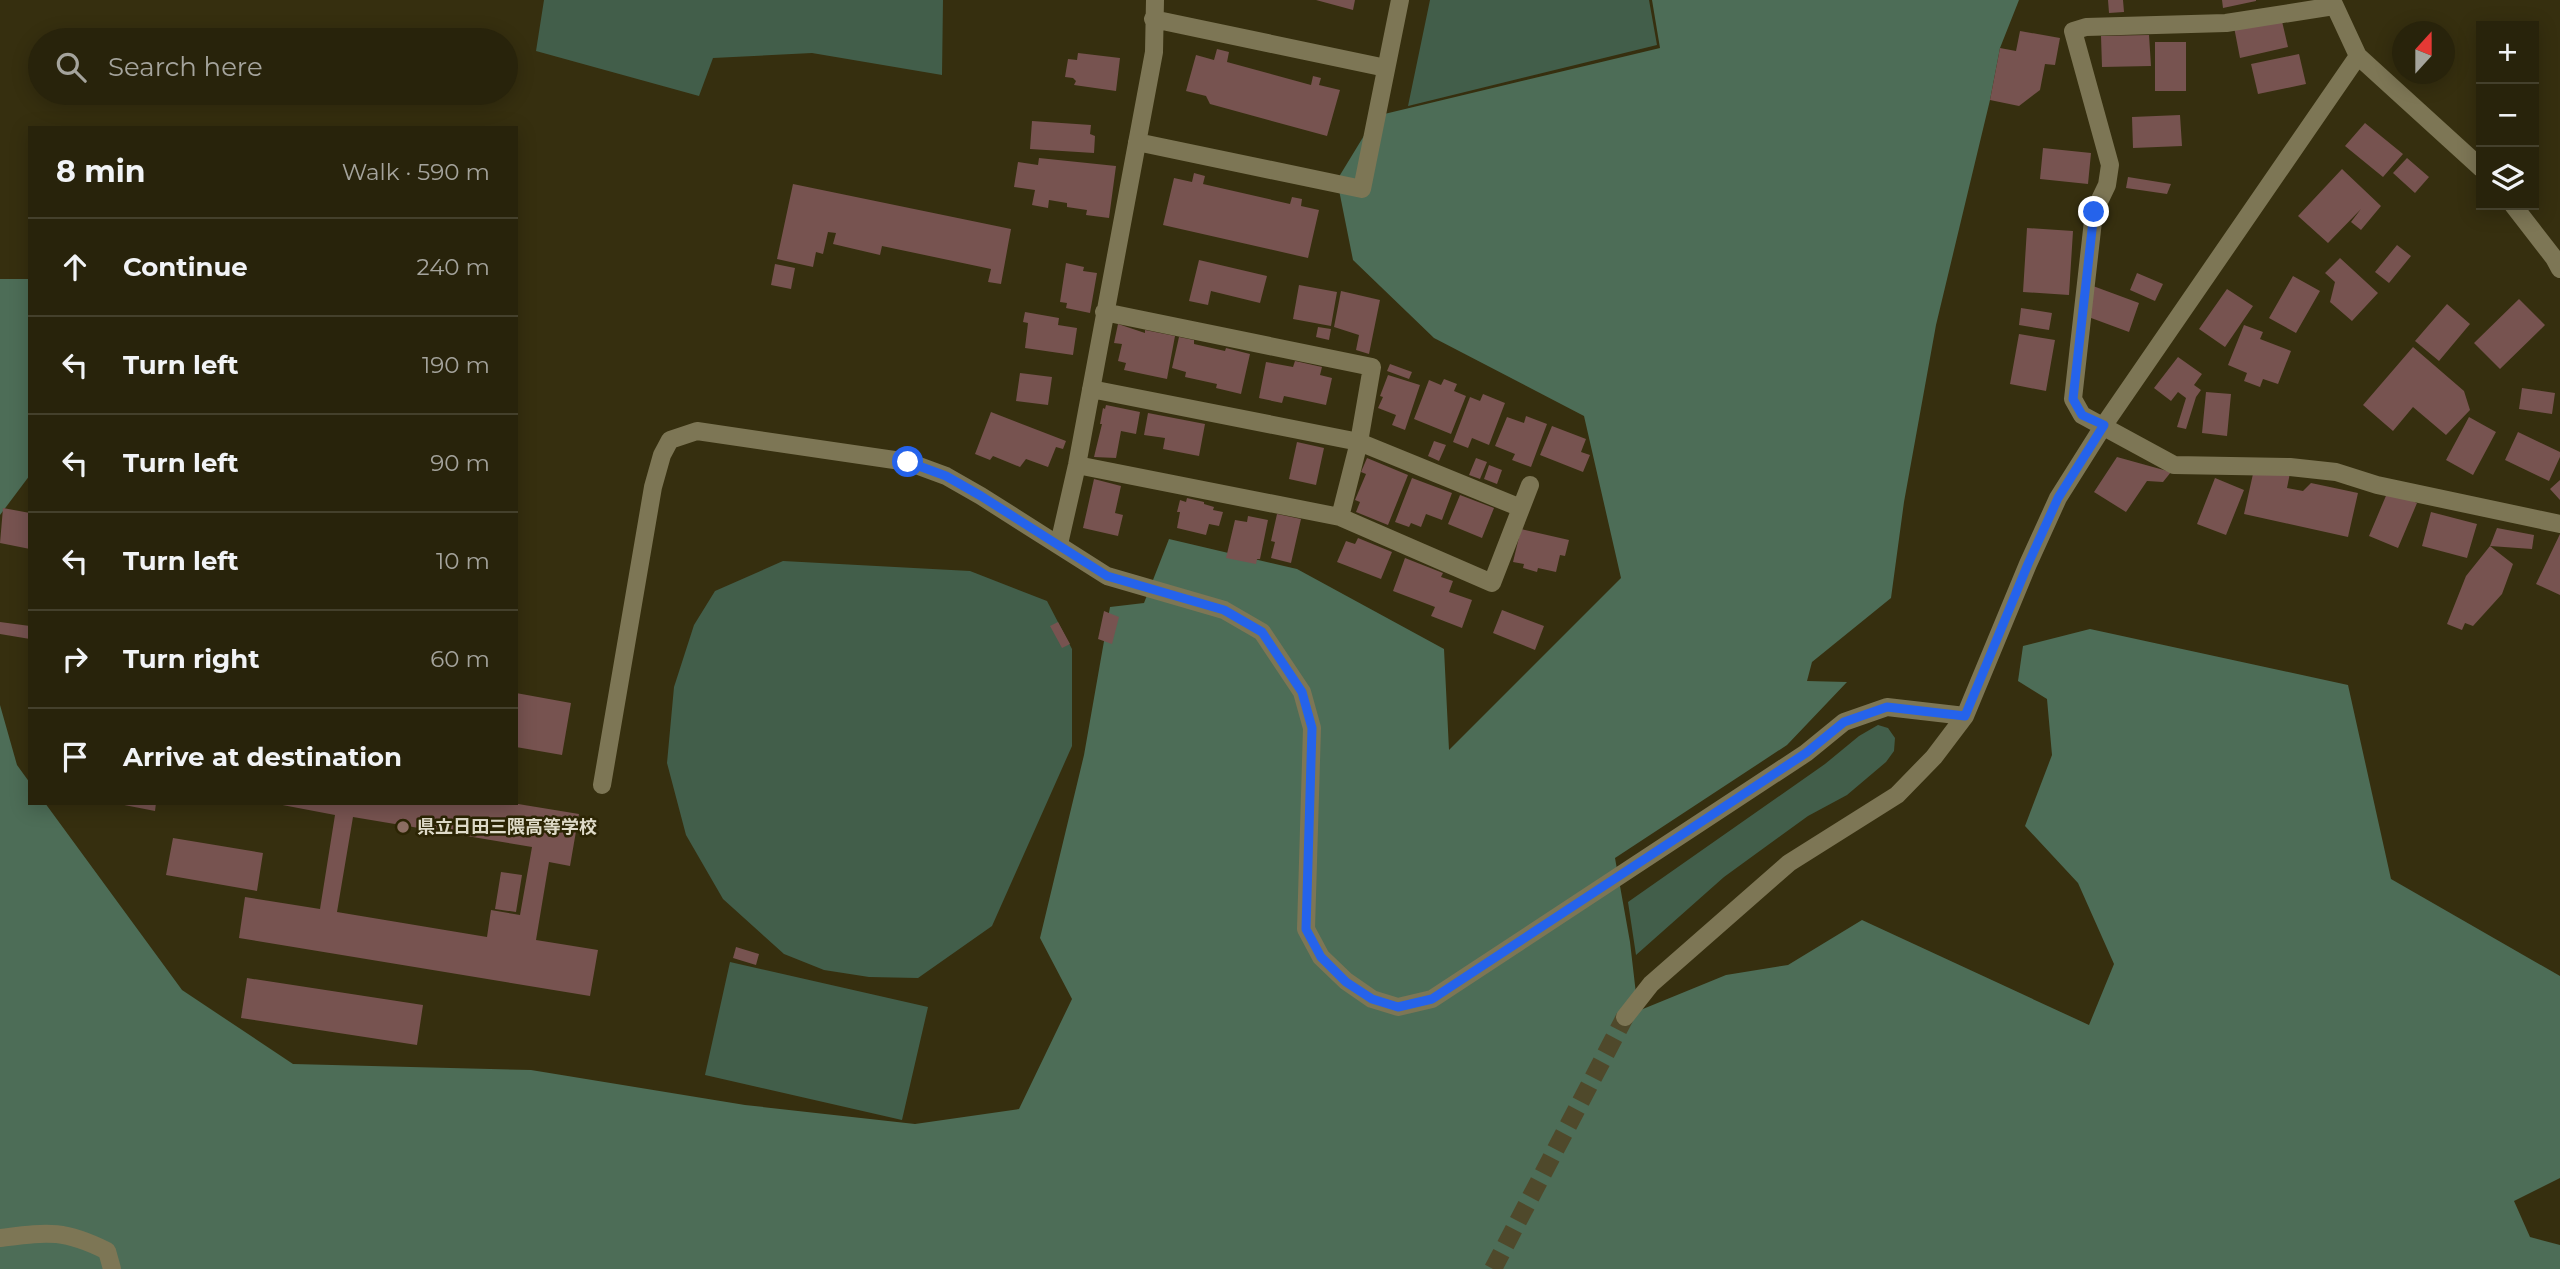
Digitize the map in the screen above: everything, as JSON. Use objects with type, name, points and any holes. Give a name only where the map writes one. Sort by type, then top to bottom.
[{"type":"street","points":[[1059,544],[1077,465],[1154,52],[1155,0]]},
{"type":"street","points":[[1137,142],[1362,189],[1400,0]]},
{"type":"street","points":[[2476,163],[2358,56],[2333,3],[2226,23],[2086,27],[2073,32],[2110,165],[2106,185],[2094,212],[2073,399],[2082,415],[2174,465],[2290,467],[2336,472],[2377,485],[2560,524]]},
{"type":"street","points":[[1153,19],[1386,68]]},
{"type":"street","points":[[1625,1017],[1651,984],[1789,863],[1897,795],[1934,757],[1965,716],[2058,498],[2104,425],[2358,56]]},
{"type":"street","points":[[2518,210],[2560,269]]},
{"type":"street","points":[[1104,312],[1372,366],[1359,442],[1340,517]]},
{"type":"street","points":[[1091,389],[1359,442],[1521,508]]},
{"type":"street","points":[[602,785],[653,487],[662,455],[670,440],[697,431],[908,462],[946,476],[1107,576],[1224,610],[1262,632],[1302,692],[1312,728],[1306,929],[1321,957],[1346,982],[1372,999],[1398,1007],[1432,999],[1806,753],[1844,722],[1887,707],[1965,716]]},
{"type":"street","points":[[1077,465],[1340,517],[1492,583],[1530,485]]},
{"type":"street","points":[[0,1238],[62,1233],[107,1251],[112,1269]]},
{"type":"green space","points":[[544,0],[943,0],[942,75],[812,53],[713,58],[699,96],[536,51]]},
{"type":"green space","points":[[1430,0],[1649,0],[1657,45],[1408,106]]},
{"type":"green space","points":[[1652,0],[2019,0],[2000,48],[1936,325],[1904,502],[1891,598],[1812,662],[1807,681],[1847,682],[1787,745],[1615,858],[1630,942],[1638,1011],[1726,975],[1788,965],[1862,920],[2089,1025],[2114,964],[2078,883],[2025,826],[2052,755],[2047,699],[2018,681],[2023,646],[2090,629],[2348,685],[2391,879],[2560,976],[2560,1178],[2514,1201],[2530,1237],[2560,1245],[2560,1269],[0,1269],[0,705],[17,765],[28,780],[28,805],[46,805],[182,990],[293,1064],[531,1070],[745,1105],[915,1124],[1019,1109],[1072,999],[1040,938],[1084,755],[1110,607],[1144,603],[1169,539],[1297,569],[1444,649],[1449,750],[1621,578],[1584,416],[1434,338],[1353,260],[1337,180],[1376,116],[1660,48]]},
{"type":"green space","points":[[0,279],[28,279],[28,478],[0,515]]},
{"type":"green space","points":[[783,561],[970,571],[1047,601],[1072,649],[1072,746],[992,926],[918,978],[869,977],[824,970],[784,954],[723,899],[686,835],[667,763],[674,687],[694,625],[715,591]]},
{"type":"green space","points":[[1878,725],[1888,728],[1895,738],[1894,751],[1886,762],[1847,795],[1808,816],[1724,877],[1636,955],[1628,902]]},
{"type":"green space","points":[[730,962],[928,1007],[902,1120],[705,1075]]},
{"type":"building","points":[[1316,0],[1355,0],[1353,10]]},
{"type":"building","points":[[2108,0],[2123,0],[2124,12],[2109,13]]},
{"type":"building","points":[[2222,0],[2256,0],[2256,1],[2223,8]]},
{"type":"building","points":[[2281,17],[2288,47],[2240,58],[2234,27]]},
{"type":"building","points":[[2020,31],[2060,38],[2055,65],[2045,64],[2040,90],[2019,106],[1990,100],[2000,48],[2016,51]]},
{"type":"building","points":[[2149,35],[2151,66],[2102,67],[2101,36]]},
{"type":"building","points":[[2155,42],[2186,42],[2186,91],[2155,91]]},
{"type":"building","points":[[1217,49],[1229,52],[1227,62],[1311,85],[1313,76],[1321,78],[1319,85],[1340,90],[1327,136],[1210,104],[1206,96],[1186,91],[1196,55],[1214,60]]},
{"type":"building","points":[[1078,53],[1120,58],[1116,91],[1074,85],[1076,81],[1073,78],[1065,77],[1068,59],[1077,60]]},
{"type":"building","points":[[2299,54],[2306,84],[2258,94],[2251,64]]},
{"type":"building","points":[[2180,115],[2182,146],[2133,148],[2132,117]]},
{"type":"building","points":[[1032,121],[1091,125],[1090,134],[1095,136],[1094,153],[1030,149]]},
{"type":"building","points":[[2365,123],[2403,154],[2383,177],[2345,146]]},
{"type":"building","points":[[2043,148],[2091,153],[2088,184],[2040,179]]},
{"type":"building","points":[[1039,158],[1116,166],[1109,218],[1086,215],[1087,210],[1067,207],[1067,203],[1049,200],[1048,208],[1032,205],[1035,190],[1014,187],[1018,162],[1038,165]]},
{"type":"building","points":[[2407,158],[2429,177],[2415,193],[2393,173]]},
{"type":"building","points":[[2342,169],[2381,206],[2361,230],[2351,222],[2361,209],[2328,243],[2298,216]]},
{"type":"building","points":[[1194,173],[1205,176],[1203,184],[1290,204],[1292,197],[1302,199],[1301,206],[1319,210],[1308,258],[1163,225],[1174,178],[1192,182]]},
{"type":"building","points":[[2128,177],[2171,184],[2167,194],[2126,188]]},
{"type":"building","points":[[793,184],[1011,229],[1001,284],[988,282],[991,269],[882,246],[880,255],[833,244],[836,233],[828,232],[823,254],[816,252],[813,267],[777,259]]},
{"type":"building","points":[[2027,228],[2073,231],[2069,295],[2023,292]]},
{"type":"building","points":[[2397,245],[2411,256],[2389,283],[2375,272]]},
{"type":"building","points":[[2340,258],[2378,293],[2352,321],[2330,302],[2335,282],[2325,273]]},
{"type":"building","points":[[1199,260],[1267,276],[1260,303],[1211,291],[1208,305],[1189,301]]},
{"type":"building","points":[[1066,263],[1084,267],[1083,271],[1097,273],[1090,313],[1066,308],[1067,303],[1060,302]]},
{"type":"building","points":[[775,264],[795,268],[791,289],[771,285]]},
{"type":"building","points":[[2137,273],[2163,284],[2155,301],[2130,290]]},
{"type":"building","points":[[2293,276],[2320,291],[2296,333],[2269,318]]},
{"type":"building","points":[[1299,285],[1337,292],[1331,326],[1293,319]]},
{"type":"building","points":[[2093,286],[2139,303],[2129,332],[2083,315]]},
{"type":"building","points":[[2227,289],[2253,306],[2225,347],[2199,329]]},
{"type":"building","points":[[1341,291],[1380,300],[1369,354],[1356,350],[1359,335],[1334,327]]},
{"type":"building","points":[[2519,299],[2545,325],[2500,369],[2474,343]]},
{"type":"building","points":[[2447,304],[2470,324],[2439,361],[2415,341]]},
{"type":"building","points":[[2021,308],[2052,313],[2049,330],[2019,325]]},
{"type":"building","points":[[1025,312],[1059,318],[1058,325],[1077,328],[1073,355],[1025,348],[1028,323],[1023,322]]},
{"type":"building","points":[[1118,324],[1145,333],[1145,330],[1175,336],[1167,379],[1124,370],[1126,363],[1118,361],[1122,344],[1114,343]]},
{"type":"building","points":[[2244,325],[2263,332],[2260,339],[2291,351],[2278,384],[2263,379],[2260,387],[2244,381],[2247,373],[2228,365]]},
{"type":"building","points":[[1318,327],[1331,329],[1329,340],[1316,337]]},
{"type":"building","points":[[2019,334],[2055,340],[2046,391],[2010,384]]},
{"type":"building","points":[[1179,337],[1194,340],[1194,344],[1250,354],[1241,394],[1216,388],[1217,384],[1185,377],[1186,372],[1172,368]]},
{"type":"building","points":[[2413,347],[2464,391],[2470,410],[2446,435],[2413,407],[2393,431],[2363,405]]},
{"type":"building","points":[[2178,357],[2202,374],[2194,385],[2201,390],[2196,397],[2186,429],[2177,427],[2186,398],[2178,392],[2171,401],[2154,388]]},
{"type":"building","points":[[1295,361],[1322,367],[1320,375],[1332,378],[1326,405],[1284,396],[1282,403],[1259,398],[1266,362],[1293,367]]},
{"type":"building","points":[[1390,364],[1412,372],[1409,379],[1387,371]]},
{"type":"building","points":[[1020,373],[1052,377],[1048,405],[1016,401]]},
{"type":"building","points":[[1388,375],[1420,385],[1405,430],[1392,425],[1396,415],[1378,408]]},
{"type":"building","points":[[1444,379],[1457,384],[1454,391],[1466,396],[1451,434],[1414,419],[1429,380],[1441,385]]},
{"type":"building","points":[[2522,388],[2555,393],[2552,414],[2519,409]]},
{"type":"building","points":[[2206,392],[2231,394],[2227,436],[2202,433]]},
{"type":"building","points":[[1483,394],[1505,403],[1489,445],[1472,438],[1468,448],[1453,442],[1470,397],[1480,401]]},
{"type":"building","points":[[1106,405],[1140,412],[1136,434],[1121,431],[1116,458],[1094,457],[1103,408],[1105,409]]},
{"type":"building","points":[[991,412],[1066,441],[1063,449],[1056,447],[1048,467],[1026,459],[1020,467],[993,456],[990,460],[975,454]]},
{"type":"building","points":[[1148,413],[1205,424],[1199,456],[1163,449],[1165,438],[1144,435]]},
{"type":"building","points":[[1526,416],[1547,424],[1531,467],[1512,460],[1515,454],[1495,446],[1507,417],[1524,423]]},
{"type":"building","points":[[2469,417],[2496,432],[2473,475],[2446,460]]},
{"type":"building","points":[[1552,426],[1586,439],[1581,452],[1590,455],[1583,472],[1540,455]]},
{"type":"building","points":[[2518,432],[2560,452],[2549,481],[2505,460]]},
{"type":"building","points":[[1434,441],[1446,445],[1439,461],[1428,456]]},
{"type":"building","points":[[1297,442],[1324,448],[1316,485],[1289,479]]},
{"type":"building","points":[[2117,457],[2171,472],[2163,482],[2147,481],[2126,512],[2094,492]]},
{"type":"building","points":[[1367,458],[1408,475],[1388,525],[1356,512],[1360,502],[1355,500],[1366,474],[1361,472]]},
{"type":"building","points":[[1476,458],[1487,462],[1480,479],[1469,475]]},
{"type":"building","points":[[1489,465],[1502,470],[1497,484],[1484,479]]},
{"type":"building","points":[[2255,465],[2290,473],[2287,488],[2303,491],[2311,483],[2358,493],[2348,537],[2244,514]]},
{"type":"building","points":[[1412,478],[1452,493],[1442,520],[1426,514],[1421,527],[1411,523],[1409,527],[1395,522]]},
{"type":"building","points":[[2215,478],[2244,490],[2226,535],[2197,524]]},
{"type":"building","points":[[1094,479],[1121,486],[1115,513],[1123,515],[1118,536],[1083,528]]},
{"type":"building","points":[[2560,480],[2560,500],[2550,489]]},
{"type":"building","points":[[2388,491],[2417,503],[2398,548],[2369,536]]},
{"type":"building","points":[[1460,495],[1494,508],[1482,538],[1448,524]]},
{"type":"building","points":[[1187,498],[1204,502],[1214,507],[1213,510],[1223,512],[1219,526],[1209,524],[1206,535],[1177,528],[1180,500],[1186,502]]},
{"type":"building","points":[[3,508],[28,513],[28,549],[0,543]]},
{"type":"building","points":[[2431,512],[2477,524],[2467,558],[2422,546]]},
{"type":"building","points":[[1277,514],[1301,519],[1291,563],[1271,558],[1275,542],[1271,541]]},
{"type":"building","points":[[1248,516],[1268,520],[1260,559],[1257,559],[1256,564],[1226,558],[1235,520],[1247,522]]},
{"type":"building","points":[[2497,528],[2534,535],[2532,549],[2490,546]]},
{"type":"building","points":[[1521,529],[1569,540],[1565,556],[1560,555],[1556,572],[1538,568],[1537,572],[1523,568],[1524,564],[1513,562]]},
{"type":"building","points":[[2560,534],[2560,595],[2536,584]]},
{"type":"building","points":[[1358,538],[1392,552],[1381,579],[1337,562],[1346,541],[1355,544]]},
{"type":"building","points":[[2490,546],[2513,564],[2502,594],[2473,626],[2465,623],[2462,630],[2447,624],[2466,576]]},
{"type":"building","points":[[1405,558],[1443,573],[1441,577],[1453,581],[1449,592],[1472,600],[1462,628],[1431,616],[1435,607],[1393,591]]},
{"type":"building","points":[[1502,610],[1544,626],[1535,650],[1493,633]]},
{"type":"building","points":[[1104,611],[1119,617],[1112,644],[1098,639]]},
{"type":"building","points":[[0,622],[28,626],[28,639],[0,634]]},
{"type":"building","points":[[1058,622],[1070,644],[1062,648],[1050,626]]},
{"type":"building","points":[[518,693],[571,703],[562,755],[518,747]]},
{"type":"building","points":[[518,804],[579,814],[570,866],[549,862],[536,940],[598,950],[590,996],[239,938],[245,897],[320,909],[335,815],[282,805]],"holes":[[[353,817],[532,847],[520,915],[491,910],[487,937],[337,912]]]},
{"type":"building","points":[[124,805],[156,805],[155,811]]},
{"type":"building","points":[[173,838],[263,853],[257,891],[166,875]]},
{"type":"building","points":[[501,872],[522,875],[516,912],[495,909]]},
{"type":"building","points":[[736,947],[759,954],[756,965],[733,958]]},
{"type":"building","points":[[247,978],[423,1005],[417,1045],[241,1018]]},
{"type":"tunnel","points":[[1493,1269],[1625,1017]]},
{"type":"place","name":"県立日田三隈高等学校","points":[[403,827]]},
{"type":"route","points":[[908,462],[946,476],[981,496],[1107,576],[1224,610],[1262,632],[1302,692],[1312,728],[1306,929],[1321,957],[1346,982],[1372,999],[1398,1007],[1432,999],[1806,753],[1844,722],[1887,707],[1965,716],[2058,498],[2104,425],[2082,415],[2073,399],[2094,212]]}]
